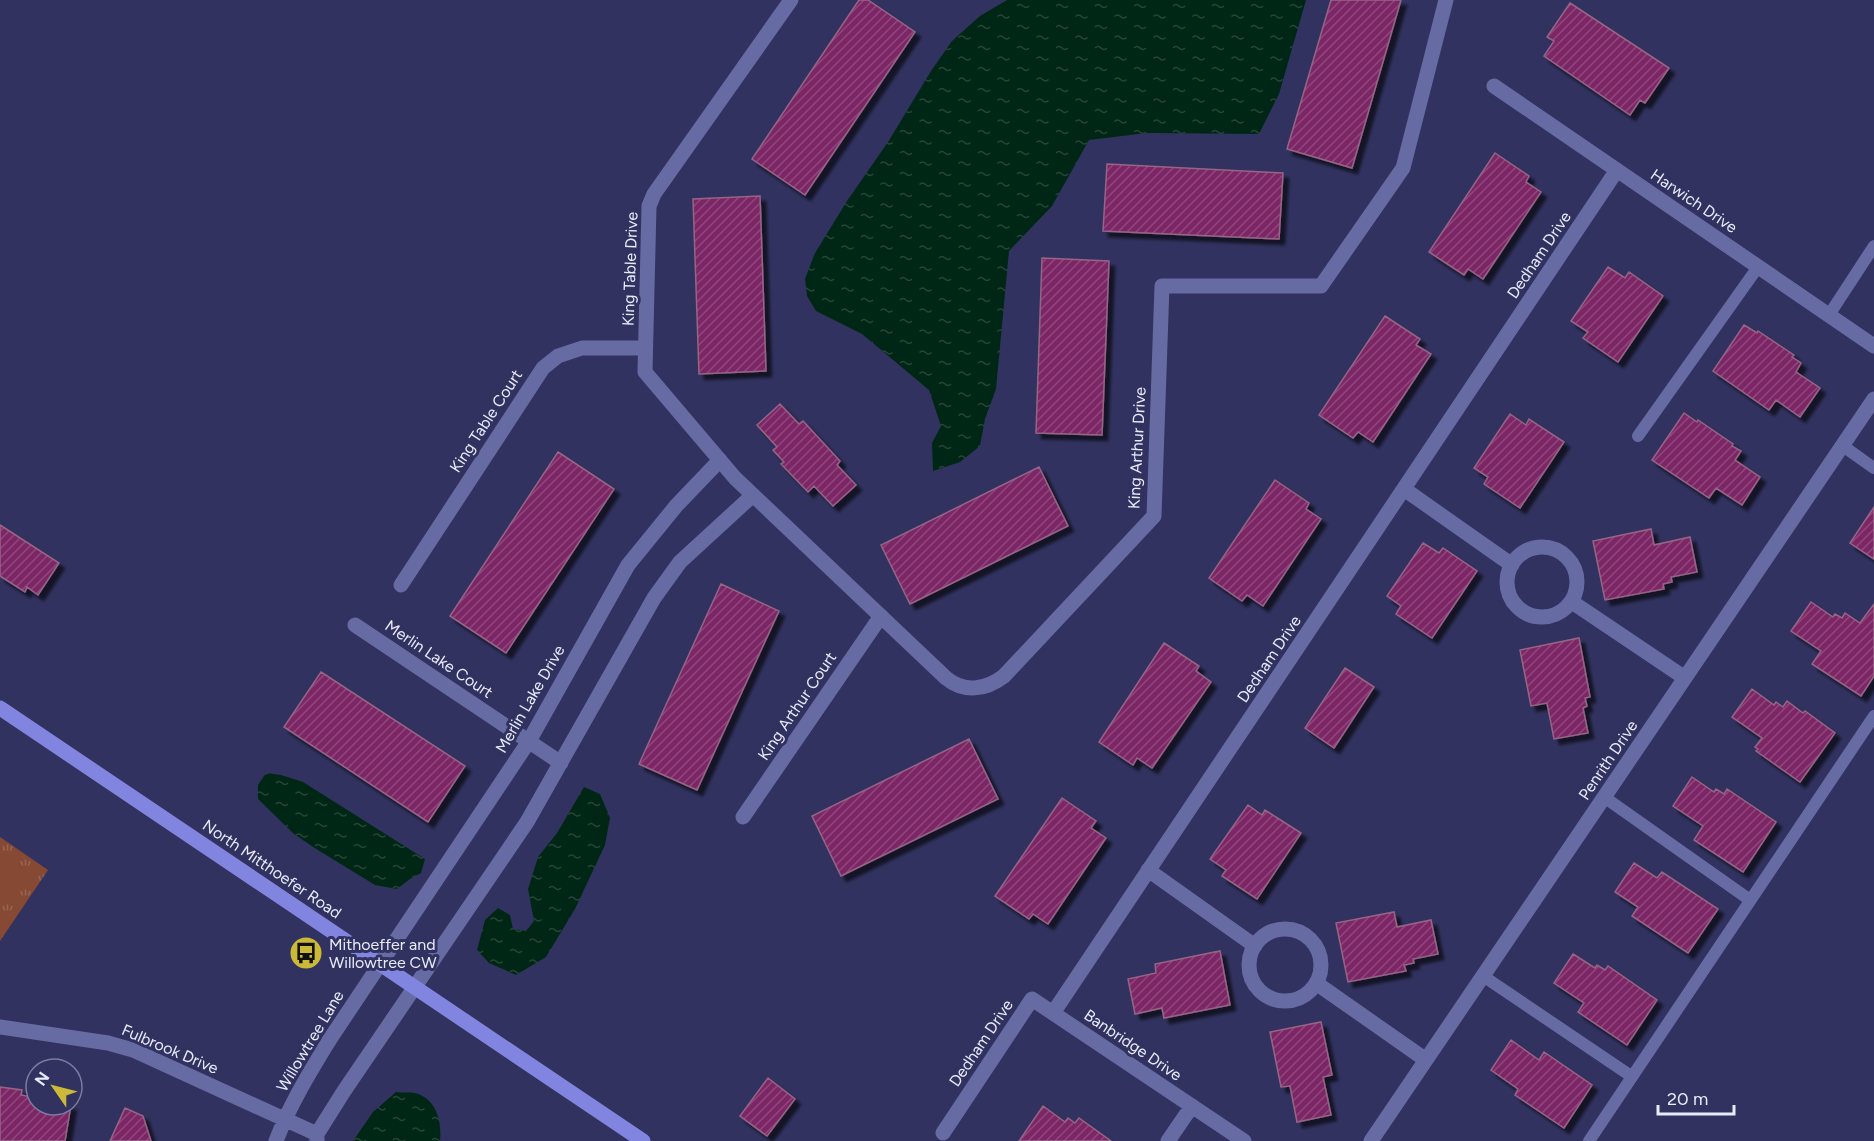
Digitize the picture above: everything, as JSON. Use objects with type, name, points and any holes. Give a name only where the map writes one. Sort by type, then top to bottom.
[{"type":"main road","name":"North Mitthoefer Road","points":[[0,708],[643,1141]]},
{"type":"street","name":"King Table Drive","points":[[735,478],[645,372],[649,206],[654,194],[791,0]]},
{"type":"street","name":"King Arthur Drive","points":[[735,478],[951,681],[969,688],[981,688],[994,684],[1154,516],[1161,286],[1321,286],[1403,168],[1446,0]]},
{"type":"street","name":"Harwich Drive","points":[[1494,86],[1874,346]]},
{"type":"street","name":"Dedham Drive","points":[[943,1133],[1032,999],[1053,1013],[1617,170]]},
{"type":"street","name":"King Table Court","points":[[401,585],[543,368],[558,356],[582,348],[645,348]]},
{"type":"street","name":"Penrith Drive","points":[[1371,1141],[1874,399]]},
{"type":"street","name":"Merlin Lake Drive","points":[[380,963],[529,741],[628,565],[676,506],[720,460]]},
{"type":"street","points":[[1404,489],[1512,565]]},
{"type":"street","points":[[317,1138],[344,1091],[527,822],[654,598],[680,562],[705,536],[753,495]]},
{"type":"street","points":[[1547,547],[1559,550],[1575,568],[1578,579],[1572,602],[1554,616],[1543,618],[1521,611],[1513,603],[1508,592],[1507,581],[1512,565],[1524,552],[1536,548],[1547,547]]},
{"type":"street","points":[[1572,602],[1685,678]]},
{"type":"street","name":"King Arthur Court","points":[[743,818],[881,616]]},
{"type":"street","name":"Merlin Lake Court","points":[[355,625],[561,763]]},
{"type":"street","points":[[1148,870],[1255,946]]},
{"type":"street","points":[[1286,929],[1308,938],[1316,948],[1320,959],[1320,972],[1316,983],[1299,998],[1287,1001],[1266,996],[1251,978],[1250,956],[1255,946],[1263,936],[1286,929]]},
{"type":"street","name":"Willowtree Lane","points":[[276,1141],[284,1119],[313,1068],[380,963]]},
{"type":"street","points":[[1316,983],[1426,1059]]},
{"type":"street","name":"Banbridge Drive","points":[[1053,1013],[1244,1141]]},
{"type":"street","name":"Fulbrook Drive","points":[[0,1027],[108,1043],[133,1050],[284,1119],[317,1138]]},
{"type":"street","points":[[1168,1141],[1192,1106]]},
{"type":"lane","points":[[1829,315],[1874,246]]},
{"type":"lane","points":[[1638,436],[1758,267]]},
{"type":"lane","points":[[1843,446],[1874,468]]},
{"type":"lane","points":[[1589,1141],[1874,716]]},
{"type":"lane","points":[[1604,797],[1750,900]]},
{"type":"lane","points":[[1483,976],[1631,1076]]},
{"type":"green space","points":[[0,837],[48,870],[0,941]]},
{"type":"green space","points":[[0,851],[23,867],[0,901]]},
{"type":"water","points":[[1007,0],[1306,0],[1279,94],[1259,134],[1147,133],[1089,140],[1052,206],[1009,251],[996,389],[985,419],[980,446],[960,462],[933,471],[932,443],[941,426],[929,390],[862,334],[816,311],[807,296],[805,279],[815,253],[847,201],[888,142],[952,41],[980,16]]},
{"type":"water","points":[[266,773],[303,782],[425,859],[421,873],[397,889],[375,885],[313,847],[294,834],[258,799],[258,785]]},
{"type":"water","points":[[584,787],[600,794],[610,818],[605,845],[575,909],[546,957],[516,975],[489,963],[477,950],[485,920],[498,908],[510,915],[513,929],[526,931],[534,921],[528,889],[538,857],[557,833]]},
{"type":"water","points":[[396,1092],[415,1093],[428,1100],[439,1119],[440,1141],[353,1141],[373,1112]]},
{"type":"building","points":[[859,0],[868,0],[915,32],[805,195],[752,159]]},
{"type":"building","points":[[1331,0],[1401,0],[1352,168],[1287,149]]},
{"type":"building","points":[[1570,3],[1669,68],[1645,103],[1640,100],[1630,115],[1544,56],[1554,41],[1547,37]]},
{"type":"building","points":[[1495,153],[1529,176],[1526,182],[1541,192],[1483,279],[1468,269],[1464,275],[1429,252]]},
{"type":"building","points":[[1107,164],[1283,173],[1279,239],[1103,231]]},
{"type":"building","points":[[760,196],[766,371],[699,374],[693,199]]},
{"type":"building","points":[[1042,258],[1109,261],[1102,435],[1036,433]]},
{"type":"building","points":[[1608,267],[1625,278],[1629,272],[1663,296],[1618,362],[1583,338],[1588,332],[1571,321]]},
{"type":"building","points":[[1385,316],[1420,339],[1416,345],[1431,354],[1373,442],[1358,432],[1353,438],[1319,415]]},
{"type":"building","points":[[1744,325],[1757,333],[1758,331],[1794,355],[1792,357],[1801,363],[1796,372],[1820,388],[1800,417],[1776,400],[1769,410],[1713,371]]},
{"type":"building","points":[[780,404],[799,424],[803,421],[840,461],[837,465],[856,485],[833,506],[814,486],[808,492],[781,464],[784,462],[773,450],[777,447],[757,425]]},
{"type":"building","points":[[1684,413],[1733,444],[1732,446],[1741,451],[1735,460],[1760,477],[1742,505],[1716,488],[1709,498],[1652,460]]},
{"type":"building","points":[[1510,414],[1526,425],[1529,419],[1564,442],[1520,508],[1484,484],[1488,477],[1474,468]]},
{"type":"building","points":[[558,452],[614,489],[506,653],[450,616]]},
{"type":"building","points":[[1039,467],[1068,526],[910,604],[881,545]]},
{"type":"building","points":[[1275,480],[1309,503],[1306,509],[1321,519],[1263,606],[1247,595],[1242,601],[1209,578]]},
{"type":"building","points":[[1874,507],[1874,559],[1850,543]]},
{"type":"building","points":[[0,525],[59,563],[38,595],[27,587],[25,592],[0,576]]},
{"type":"building","points":[[1651,529],[1654,545],[1690,537],[1697,572],[1671,577],[1672,582],[1663,584],[1664,589],[1605,600],[1593,541]]},
{"type":"building","points":[[1423,543],[1439,553],[1443,548],[1477,571],[1432,638],[1396,614],[1401,606],[1387,596]]},
{"type":"building","points":[[721,584],[779,611],[697,790],[639,764]]},
{"type":"building","points":[[1811,602],[1833,617],[1835,614],[1842,618],[1845,613],[1860,623],[1874,604],[1874,676],[1861,696],[1812,664],[1821,651],[1791,631]]},
{"type":"building","points":[[1579,638],[1590,697],[1585,698],[1587,706],[1583,708],[1588,733],[1554,739],[1547,703],[1531,706],[1520,650]]},
{"type":"building","points":[[1164,643],[1199,666],[1196,671],[1211,682],[1152,768],[1137,758],[1133,765],[1099,742]]},
{"type":"building","points":[[1345,668],[1374,687],[1334,748],[1305,728]]},
{"type":"building","points":[[321,672],[465,766],[428,822],[284,727]]},
{"type":"building","points":[[1752,689],[1774,705],[1776,702],[1783,707],[1787,701],[1835,733],[1800,782],[1756,751],[1758,749],[1755,747],[1762,738],[1732,717]]},
{"type":"building","points":[[969,739],[998,799],[841,876],[812,816]]},
{"type":"building","points":[[1692,777],[1714,792],[1716,789],[1724,794],[1727,789],[1776,822],[1743,872],[1694,840],[1703,826],[1673,806]]},
{"type":"building","points":[[1062,798],[1096,821],[1091,828],[1106,838],[1048,924],[1033,914],[1029,919],[995,896]]},
{"type":"building","points":[[1248,805],[1262,815],[1265,810],[1301,833],[1257,899],[1222,876],[1226,870],[1210,859]]},
{"type":"building","points":[[1634,863],[1657,878],[1662,872],[1718,909],[1688,953],[1632,916],[1638,907],[1615,892]]},
{"type":"building","points":[[1394,912],[1397,927],[1431,920],[1438,954],[1413,959],[1414,963],[1404,965],[1406,971],[1348,982],[1336,923]]},
{"type":"building","points":[[1220,951],[1230,1005],[1164,1018],[1162,1008],[1135,1014],[1128,979],[1156,973],[1155,964]]},
{"type":"building","points":[[1573,954],[1595,968],[1597,965],[1605,970],[1608,966],[1657,1000],[1627,1045],[1578,1012],[1584,1003],[1554,983]]},
{"type":"building","points":[[1321,1022],[1332,1075],[1323,1077],[1331,1115],[1297,1122],[1290,1086],[1281,1087],[1270,1032]]},
{"type":"building","points":[[1511,1040],[1539,1060],[1544,1052],[1592,1085],[1564,1128],[1515,1095],[1518,1089],[1491,1070]]},
{"type":"building","points":[[768,1078],[795,1099],[767,1136],[740,1116]]},
{"type":"building","points":[[0,1087],[22,1090],[24,1117],[69,1117],[65,1141],[0,1141]]},
{"type":"building","points":[[1043,1106],[1065,1122],[1068,1118],[1075,1123],[1079,1118],[1111,1141],[1019,1141]]},
{"type":"building","points":[[125,1108],[143,1116],[151,1141],[110,1141]]},
{"type":"place","name":"Mithoeffer and Willowtree CW","points":[[306,953]]}]
